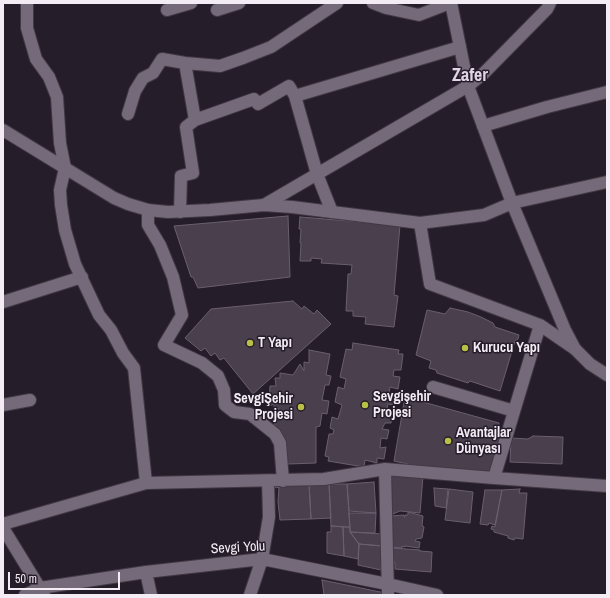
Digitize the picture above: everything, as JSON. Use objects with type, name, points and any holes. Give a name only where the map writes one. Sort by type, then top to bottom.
[{"type":"street","points":[[27,3],[27,28],[36,59],[48,77],[57,97],[60,143],[65,168],[60,190],[65,230],[75,264],[99,315],[111,330],[123,353],[134,368],[146,483]]},
{"type":"street","points":[[167,10],[191,3]]},
{"type":"street","points":[[217,10],[239,3]]},
{"type":"street","points":[[128,114],[135,91],[143,78],[153,73],[162,59],[185,63],[220,66],[271,47],[335,3]]},
{"type":"street","points":[[373,3],[386,8],[419,15],[451,3],[468,86],[512,203],[565,330],[575,349]]},
{"type":"street","points":[[264,205],[468,86],[484,73],[545,5]]},
{"type":"street","points":[[295,96],[460,47]]},
{"type":"street","points":[[185,63],[194,120]]},
{"type":"street","points":[[180,212],[181,176],[193,173],[186,127],[194,120],[254,99],[258,104],[289,86],[295,96],[317,174],[332,212]]},
{"type":"street","points":[[483,126],[547,107],[607,92]]},
{"type":"street","points":[[3,130],[114,198],[148,210],[168,212],[264,205],[420,223],[484,215],[512,203],[607,182]]},
{"type":"street","points":[[148,210],[148,225],[160,245],[173,277],[182,315],[164,345],[202,363],[218,376],[224,390],[225,405],[234,412],[250,414],[275,434],[280,443],[283,481]]},
{"type":"street","points":[[420,223],[430,284],[540,325],[575,349],[590,364],[607,375]]},
{"type":"street","points":[[3,302],[82,278]]},
{"type":"street","points":[[494,478],[540,325]]},
{"type":"street","points":[[433,387],[514,411]]},
{"type":"street","points":[[3,406],[30,400]]},
{"type":"street","points":[[385,469],[388,589]]},
{"type":"street","points":[[3,524],[146,483],[324,479],[385,469],[607,486]]},
{"type":"street","points":[[250,595],[262,559],[270,517],[268,481]]},
{"type":"street","points":[[3,528],[42,592]]},
{"type":"street","name":"Sevgi Yolu","points":[[25,595],[146,572],[262,559],[388,589],[437,595]]},
{"type":"street","points":[[146,572],[151,595]]},
{"type":"building","points":[[288,216],[290,277],[198,288],[193,277],[191,277],[174,226]]},
{"type":"building","points":[[300,217],[400,225],[394,295],[398,296],[394,327],[365,324],[366,317],[353,316],[353,311],[346,311],[348,274],[351,274],[352,265],[321,263],[322,259],[311,258],[311,261],[300,261]]},
{"type":"building","name":"T Yapı","points":[[293,301],[302,309],[304,306],[314,314],[317,310],[331,324],[253,394],[224,358],[220,360],[215,353],[211,356],[205,348],[201,351],[185,338],[211,309]]},
{"type":"building","name":"Kurucu Yapı","points":[[450,308],[481,317],[493,323],[495,327],[519,335],[518,339],[515,341],[500,391],[470,381],[468,383],[437,373],[436,370],[429,368],[431,361],[416,355],[427,310],[445,314]]},
{"type":"building","name":"Sevgişehir Projesi","points":[[353,343],[399,350],[398,354],[403,354],[401,370],[394,370],[393,376],[400,377],[398,389],[390,387],[389,393],[396,395],[393,405],[388,404],[386,413],[393,413],[391,423],[385,423],[382,429],[389,430],[387,439],[381,438],[380,448],[386,447],[384,459],[377,458],[377,463],[365,460],[364,467],[328,461],[329,457],[325,456],[329,434],[333,434],[334,430],[330,428],[332,417],[338,419],[342,405],[335,402],[338,387],[344,389],[346,379],[340,377],[346,349],[352,350]]},
{"type":"building","name":"SevgiŞehir Projesi","points":[[309,350],[330,354],[326,375],[331,376],[329,385],[325,385],[322,400],[329,401],[327,414],[322,413],[320,426],[316,427],[316,463],[288,464],[281,432],[276,433],[273,414],[280,414],[279,409],[274,408],[274,404],[269,406],[270,386],[276,386],[275,378],[280,378],[280,373],[293,375],[300,364],[304,371],[304,362],[309,363]]},
{"type":"building","name":"Avantajlar Dünyası","points":[[405,397],[499,423],[499,429],[501,431],[491,472],[412,465],[394,461]]},
{"type":"building","points":[[533,436],[563,437],[562,464],[510,462],[511,438],[528,439]]},
{"type":"building","points":[[391,474],[423,476],[420,513],[400,511],[393,514],[391,499],[389,498]]},
{"type":"building","points":[[374,482],[376,513],[349,511],[347,484]]},
{"type":"building","points":[[309,483],[329,484],[331,518],[311,519]]},
{"type":"building","points":[[309,483],[311,519],[280,520],[278,502],[279,487],[275,487],[277,484]]},
{"type":"building","points":[[329,484],[347,484],[350,527],[331,526]]},
{"type":"building","points":[[434,488],[448,489],[446,508],[435,506]]},
{"type":"building","points":[[449,489],[473,492],[470,523],[445,520]]},
{"type":"building","points":[[520,489],[519,493],[527,493],[523,539],[515,538],[514,540],[508,538],[508,536],[494,532],[494,530],[491,529],[492,526],[495,527],[502,490]]},
{"type":"building","points":[[485,490],[502,490],[495,525],[489,523],[488,525],[480,524]]},
{"type":"building","points":[[408,512],[423,516],[422,525],[424,527],[422,538],[416,539],[415,541],[420,542],[419,548],[405,546],[402,546],[402,548],[390,547],[391,516],[404,515],[405,517],[405,515],[408,515]]},
{"type":"building","points":[[349,513],[376,513],[375,533],[350,532]]},
{"type":"building","points":[[331,526],[343,527],[344,556],[327,553],[327,532],[331,532]]},
{"type":"building","points":[[343,527],[350,527],[350,532],[359,544],[358,559],[344,556]]},
{"type":"building","points":[[350,532],[382,534],[382,546],[359,544]]},
{"type":"building","points":[[359,544],[382,546],[381,570],[358,565]]},
{"type":"building","points":[[393,548],[432,552],[431,572],[395,569],[395,563],[392,559]]},
{"type":"building","points":[[322,580],[385,593],[385,595],[324,595]]},
{"type":"place","name":"T Yapı","points":[[250,343]]},
{"type":"place","name":"Kurucu Yapı","points":[[465,348]]},
{"type":"place","name":"Sevgişehir Projesi","points":[[365,405]]},
{"type":"place","name":"SevgiŞehir Projesi","points":[[301,407]]},
{"type":"place","name":"Avantajlar Dünyası","points":[[448,441]]},
{"type":"district","name":"Zafer","points":[[470,76]]}]
